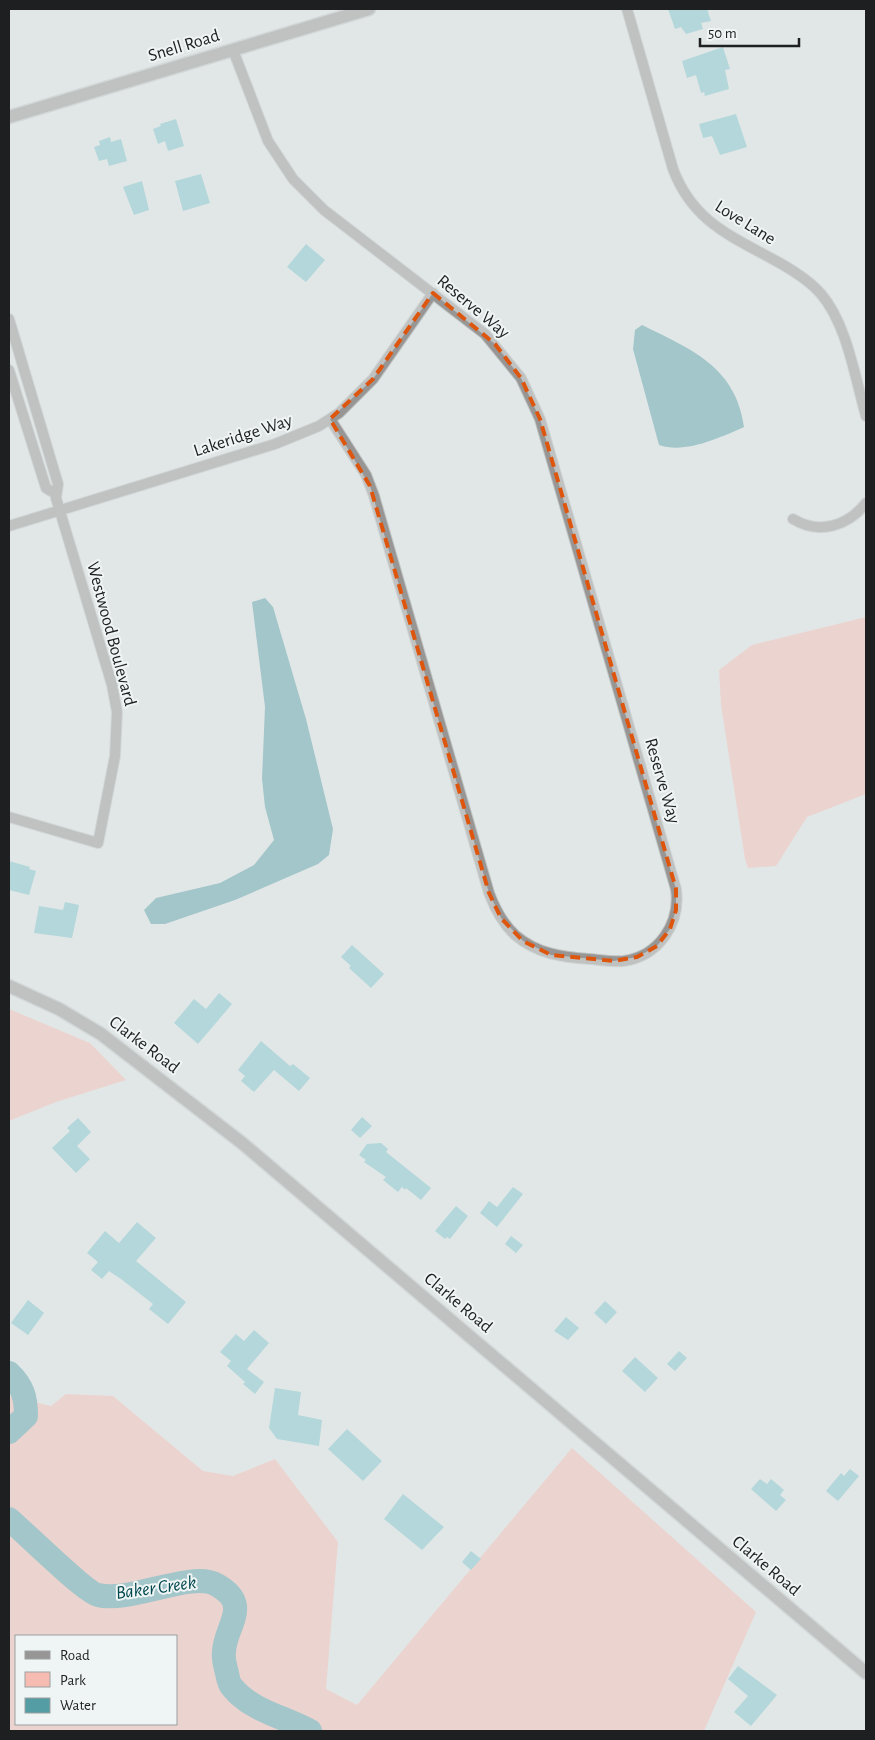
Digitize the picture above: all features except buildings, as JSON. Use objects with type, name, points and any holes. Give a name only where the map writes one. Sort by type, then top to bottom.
[{"type":"street","name":"Snell Road","points":[[9,117],[369,9]]},
{"type":"street","name":"Love Lane","points":[[627,9],[673,169],[682,190],[696,209],[713,225],[786,267],[822,295],[843,335],[866,416]]},
{"type":"street","name":"Reserve Way","points":[[232,50],[268,141],[293,179],[319,205],[479,329],[509,361],[528,390],[540,419],[676,889],[677,904],[672,924],[661,941],[648,952],[630,960],[618,961],[560,957],[532,947],[516,935],[501,918],[489,893],[372,491],[366,475],[330,419]]},
{"type":"street","name":"Lakeridge Way","points":[[9,526],[275,444],[307,432],[330,419],[348,405],[373,379],[433,293]]},
{"type":"street","name":"Westwood Boulevard","points":[[9,320],[58,484],[56,494],[60,511],[112,685],[117,712],[115,756],[98,843],[9,817]]},
{"type":"street","name":"Westwood Boulevard","points":[[9,370],[46,488],[56,494]]},
{"type":"street","points":[[793,519],[816,528],[833,526],[849,519],[866,503]]},
{"type":"street","name":"Clarke Road","points":[[9,986],[59,1009],[101,1034],[235,1137],[866,1673]]},
{"type":"highlighted area","points":[[433,293],[495,344],[521,378],[540,419],[676,889],[676,910],[670,929],[657,946],[637,957],[614,961],[551,955],[523,941],[501,918],[489,893],[370,486],[330,419],[373,379]]},
{"type":"green space","points":[[866,617],[866,794],[807,817],[776,866],[748,868],[721,705],[719,670],[752,645]]},
{"type":"green space","points":[[9,1009],[90,1043],[126,1080],[56,1102],[9,1121]]},
{"type":"green space","points":[[66,1394],[113,1396],[203,1471],[233,1476],[275,1459],[338,1542],[326,1689],[357,1705],[572,1448],[756,1612],[704,1731],[9,1731],[9,1396],[51,1406]]},
{"type":"water","points":[[642,325],[694,352],[721,375],[732,389],[739,406],[744,427],[713,440],[691,446],[680,448],[659,445],[633,349],[635,330]]},
{"type":"water","points":[[265,598],[273,607],[306,719],[333,829],[329,855],[318,864],[235,900],[165,924],[151,924],[144,910],[156,898],[220,883],[254,865],[274,840],[265,807],[262,779],[265,707],[252,602]]},
{"type":"waterway","name":"Baker Creek","points":[[9,1373],[18,1383],[23,1393],[26,1416],[9,1432]]},
{"type":"waterway","name":"Baker Creek","points":[[9,1519],[68,1573],[91,1592],[98,1595],[127,1595],[192,1581],[206,1581],[217,1585],[227,1592],[233,1600],[235,1608],[224,1654],[231,1686],[258,1708],[310,1731]]}]
